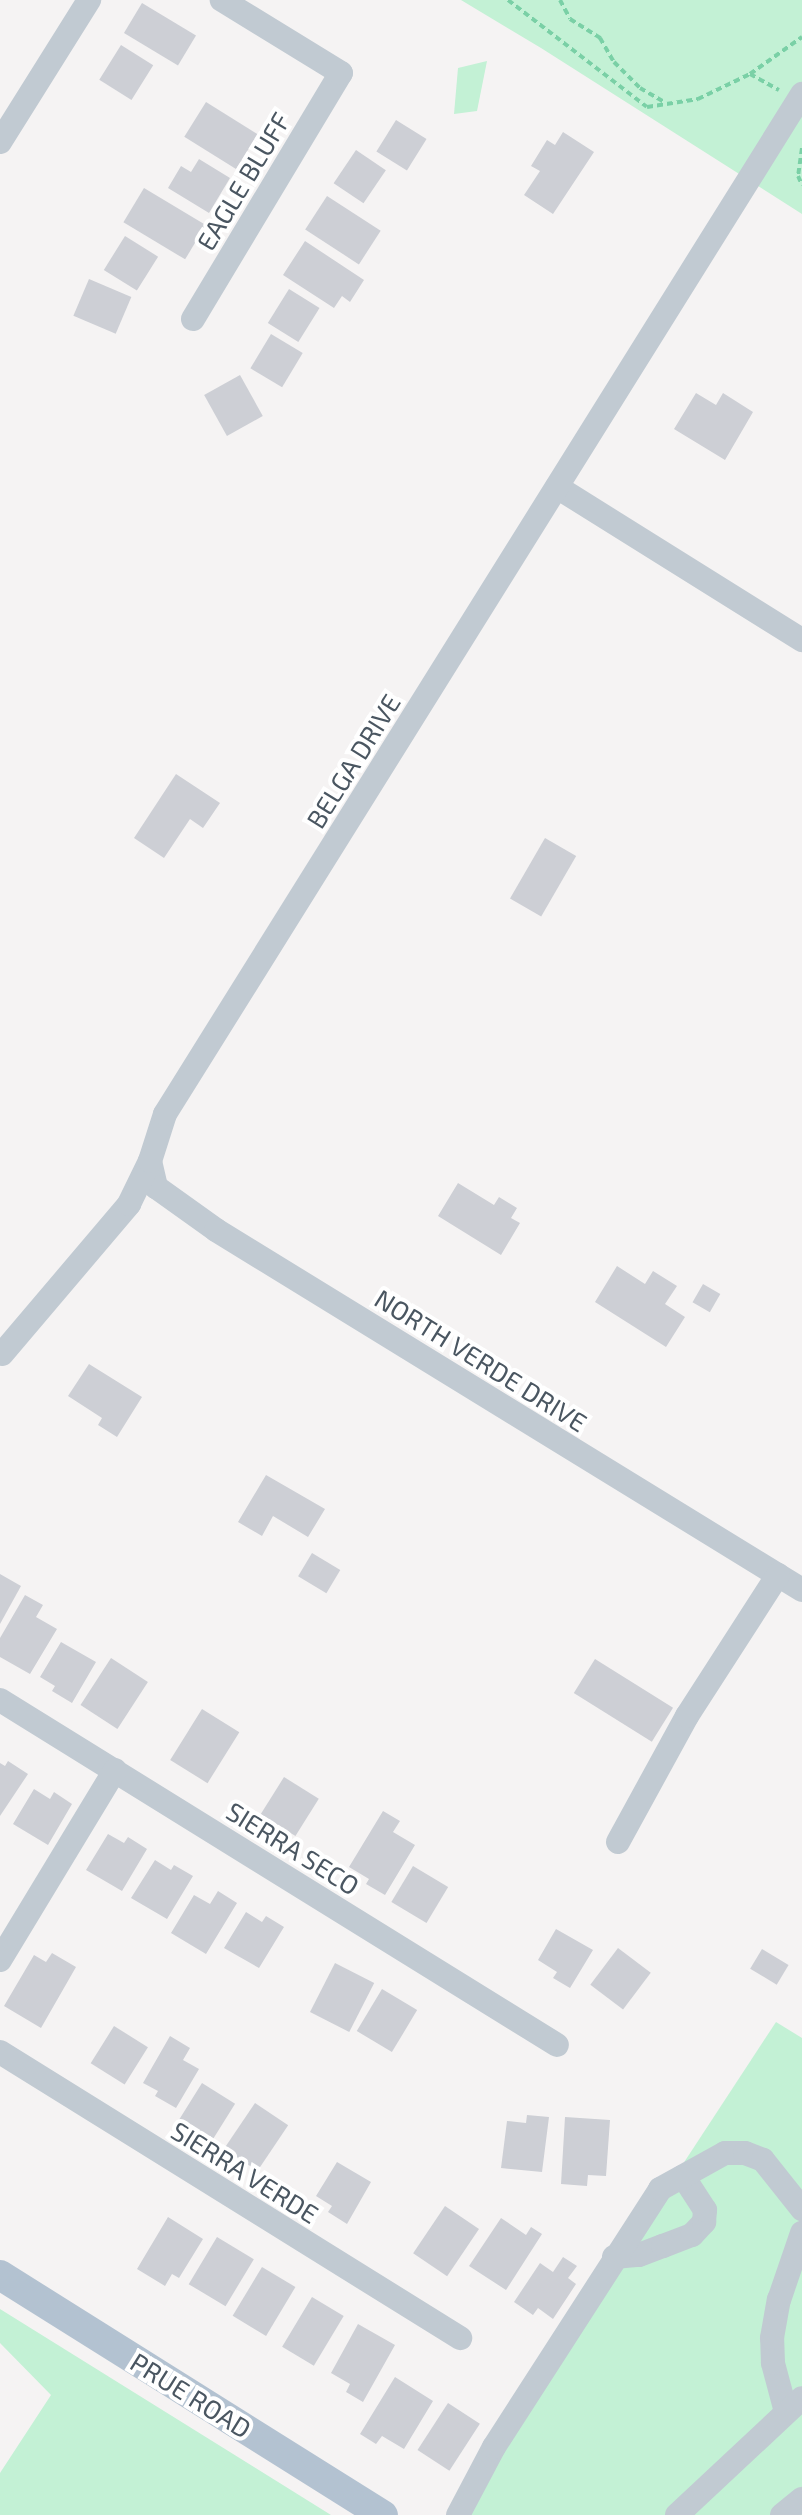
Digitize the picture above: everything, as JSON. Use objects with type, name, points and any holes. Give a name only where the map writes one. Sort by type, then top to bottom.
[{"type":"main road","name":"PRUE ROAD","points":[[0,2275],[383,2515]]},
{"type":"street","points":[[0,142],[89,0]]},
{"type":"street","name":"EAGLE BLUFF","points":[[193,319],[341,73],[222,0]]},
{"type":"street","name":"BELGA DRIVE","points":[[2,1354],[129,1204],[150,1161],[165,1114],[802,94]]},
{"type":"street","points":[[557,487],[802,640]]},
{"type":"street","name":"NORTH VERDE DRIVE","points":[[150,1161],[156,1187],[216,1230],[802,1590]]},
{"type":"street","points":[[618,1842],[687,1716],[778,1575]]},
{"type":"street","name":"SIERRA SECO","points":[[0,1700],[557,2045]]},
{"type":"street","points":[[0,1960],[115,1770]]},
{"type":"street","name":"SIERRA VERDE","points":[[0,2052],[460,2338]]},
{"type":"street","points":[[458,2515],[494,2447],[660,2189],[725,2153],[745,2153],[763,2160],[802,2209]]},
{"type":"street","points":[[614,2257],[639,2255],[692,2235],[704,2222],[705,2210],[683,2176]]},
{"type":"street","points":[[677,2515],[794,2405],[773,2363],[772,2338],[779,2300],[802,2233]]},
{"type":"street","points":[[782,2515],[802,2499]]},
{"type":"path","points":[[508,0],[647,107],[698,99],[737,80],[802,37]]},
{"type":"path","points":[[560,0],[570,19],[600,38],[614,62],[640,88],[667,104]]},
{"type":"path","points":[[802,148],[798,176],[802,185]]},
{"type":"green space","points":[[461,0],[802,0],[802,214],[541,48]]},
{"type":"green space","points":[[487,61],[477,111],[454,114],[458,68]]},
{"type":"green space","points":[[776,2022],[802,2038],[802,2515],[453,2515]]},
{"type":"green space","points":[[0,2309],[331,2515],[0,2515],[0,2473],[51,2395],[0,2343]]},
{"type":"building","points":[[142,3],[196,35],[178,65],[124,33]]},
{"type":"building","points":[[121,45],[153,65],[131,100],[99,80]]},
{"type":"building","points":[[206,102],[258,134],[236,169],[184,137]]},
{"type":"building","points":[[396,120],[427,139],[407,170],[376,151]]},
{"type":"building","points":[[563,132],[594,152],[553,214],[524,195],[540,171],[531,166],[547,140],[555,145]]},
{"type":"building","points":[[356,150],[386,170],[363,203],[334,183]]},
{"type":"building","points":[[199,159],[230,178],[209,213],[168,188],[181,166],[191,172]]},
{"type":"building","points":[[144,188],[206,225],[185,259],[123,222]]},
{"type":"building","points":[[327,196],[381,231],[359,264],[305,230]]},
{"type":"building","points":[[125,236],[158,257],[137,291],[104,270]]},
{"type":"building","points":[[305,241],[364,280],[350,302],[342,296],[334,308],[283,275]]},
{"type":"building","points":[[89,279],[131,297],[116,334],[73,316]]},
{"type":"building","points":[[289,289],[320,308],[298,342],[268,323]]},
{"type":"building","points":[[271,334],[303,353],[282,387],[250,368]]},
{"type":"building","points":[[240,375],[263,416],[227,436],[204,395]]},
{"type":"building","points":[[696,393],[716,405],[723,393],[753,412],[725,460],[674,429]]},
{"type":"building","points":[[176,774],[220,803],[203,828],[190,819],[164,858],[134,838]]},
{"type":"building","points":[[545,838],[576,856],[541,917],[510,899]]},
{"type":"building","points":[[458,1183],[494,1205],[499,1197],[517,1208],[511,1218],[520,1223],[501,1255],[438,1216]]},
{"type":"building","points":[[617,1266],[645,1284],[653,1271],[677,1286],[665,1304],[685,1317],[666,1347],[595,1302]]},
{"type":"building","points":[[703,1284],[720,1294],[710,1312],[692,1302]]},
{"type":"building","points":[[89,1364],[142,1397],[117,1437],[98,1425],[102,1418],[68,1396]]},
{"type":"building","points":[[266,1475],[325,1509],[308,1537],[273,1516],[262,1536],[238,1522]]},
{"type":"building","points":[[312,1553],[340,1570],[326,1593],[298,1576]]},
{"type":"building","points":[[0,1574],[21,1586],[0,1624]]},
{"type":"building","points":[[25,1595],[43,1605],[36,1617],[57,1629],[30,1674],[0,1657],[0,1638]]},
{"type":"building","points":[[61,1642],[96,1662],[72,1703],[52,1691],[55,1686],[40,1677]]},
{"type":"building","points":[[111,1658],[148,1682],[117,1729],[81,1705]]},
{"type":"building","points":[[595,1659],[673,1708],[652,1742],[574,1693]]},
{"type":"building","points":[[202,1709],[239,1732],[208,1783],[170,1760]]},
{"type":"building","points":[[8,1761],[28,1774],[0,1816],[0,1763],[5,1766]]},
{"type":"building","points":[[284,1777],[319,1799],[295,1836],[261,1814]]},
{"type":"building","points":[[34,1789],[50,1799],[54,1792],[72,1804],[48,1845],[13,1824]]},
{"type":"building","points":[[383,1811],[400,1821],[393,1832],[415,1845],[385,1895],[366,1884],[369,1879],[349,1867]]},
{"type":"building","points":[[108,1834],[124,1843],[128,1837],[147,1849],[122,1891],[86,1870]]},
{"type":"building","points":[[155,1860],[171,1870],[174,1865],[193,1876],[167,1919],[131,1898]]},
{"type":"building","points":[[413,1866],[448,1887],[427,1923],[391,1902]]},
{"type":"building","points":[[218,1891],[237,1903],[206,1954],[171,1933],[194,1895],[210,1904]]},
{"type":"building","points":[[246,1912],[262,1922],[266,1916],[284,1927],[259,1968],[224,1948]]},
{"type":"building","points":[[556,1929],[593,1950],[570,1988],[553,1978],[557,1972],[538,1960]]},
{"type":"building","points":[[618,1948],[651,1973],[623,2009],[590,1985]]},
{"type":"building","points":[[762,1949],[789,1965],[777,1985],[750,1969]]},
{"type":"building","points":[[52,1953],[76,1967],[41,2028],[4,2006],[34,1955],[46,1962]]},
{"type":"building","points":[[335,1963],[374,1983],[349,2032],[310,2012]]},
{"type":"building","points":[[382,1989],[417,2010],[392,2052],[357,2031]]},
{"type":"building","points":[[114,2026],[148,2047],[125,2085],[91,2063]]},
{"type":"building","points":[[170,2036],[190,2048],[183,2060],[199,2069],[176,2108],[155,2096],[158,2091],[143,2083]]},
{"type":"building","points":[[202,2083],[235,2104],[212,2140],[179,2119]]},
{"type":"building","points":[[255,2103],[288,2125],[257,2171],[224,2149]]},
{"type":"building","points":[[527,2115],[549,2117],[542,2172],[501,2168],[507,2121],[526,2123]]},
{"type":"building","points":[[565,2117],[610,2120],[606,2176],[588,2175],[587,2186],[561,2184]]},
{"type":"building","points":[[337,2162],[371,2182],[347,2224],[328,2212],[332,2206],[316,2196]]},
{"type":"building","points":[[445,2206],[479,2229],[447,2276],[413,2253]]},
{"type":"building","points":[[168,2217],[203,2239],[179,2278],[172,2274],[165,2286],[137,2269]]},
{"type":"building","points":[[501,2218],[526,2235],[531,2227],[542,2234],[506,2290],[469,2266]]},
{"type":"building","points":[[217,2237],[254,2259],[226,2306],[189,2284]]},
{"type":"building","points":[[563,2257],[577,2266],[568,2278],[576,2284],[553,2319],[538,2308],[533,2315],[514,2302],[540,2263],[553,2272]]},
{"type":"building","points":[[262,2267],[295,2287],[266,2336],[233,2316]]},
{"type":"building","points":[[312,2297],[344,2316],[314,2366],[282,2347]]},
{"type":"building","points":[[358,2324],[395,2345],[363,2402],[346,2392],[350,2384],[331,2373]]},
{"type":"building","points":[[395,2377],[433,2401],[404,2449],[382,2436],[376,2444],[360,2434]]},
{"type":"building","points":[[448,2403],[480,2424],[449,2471],[418,2450]]}]
